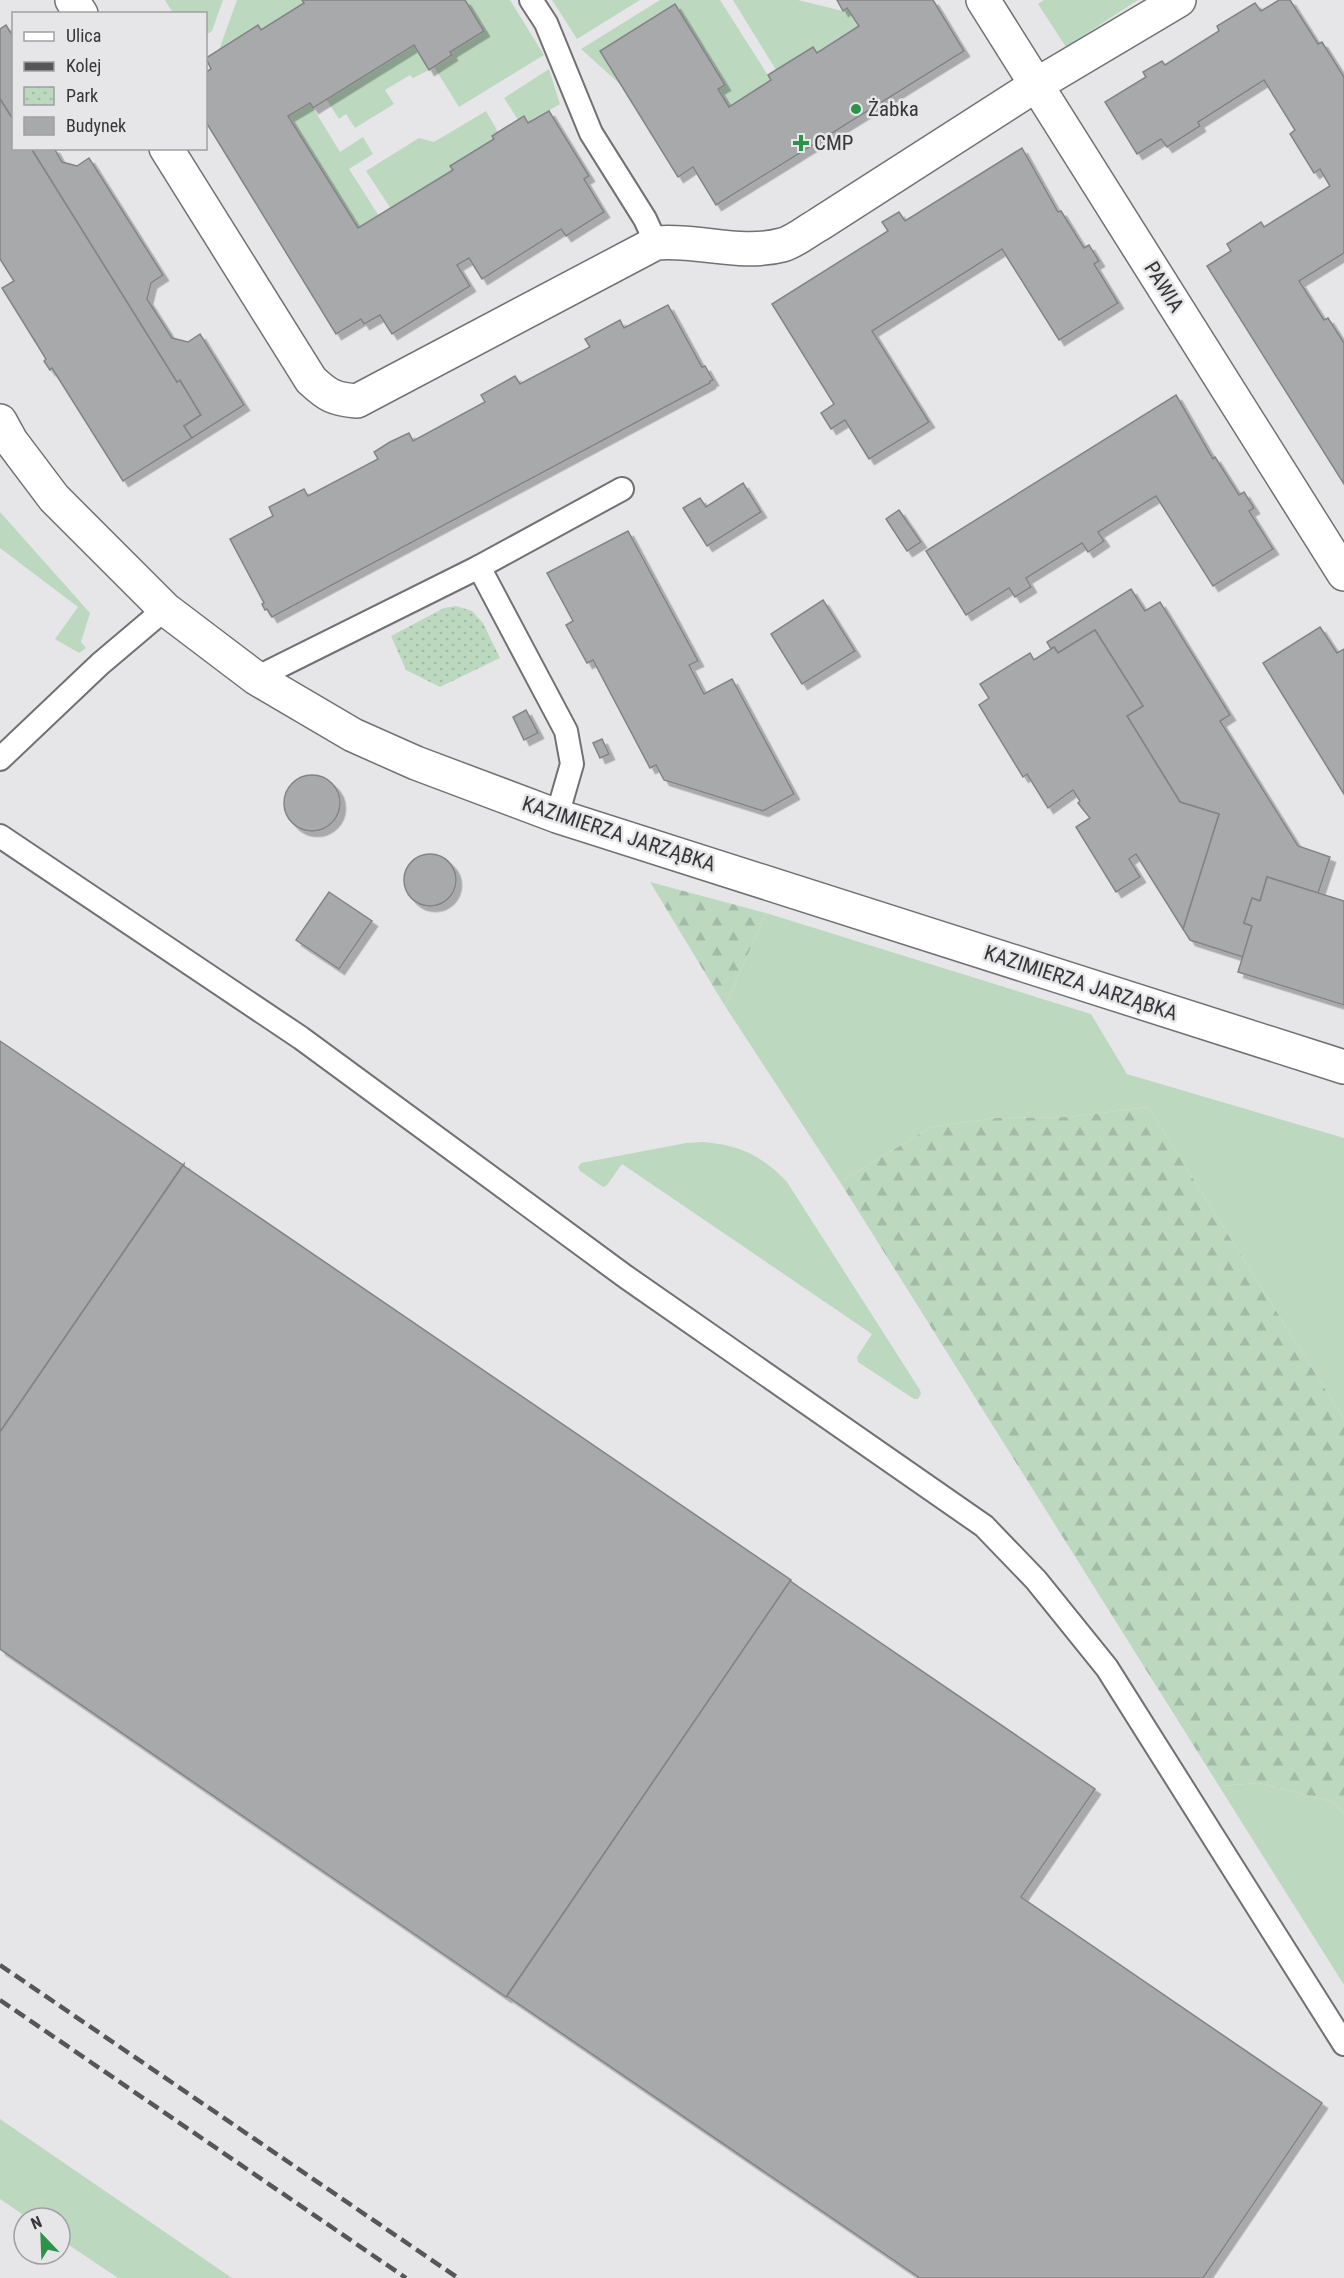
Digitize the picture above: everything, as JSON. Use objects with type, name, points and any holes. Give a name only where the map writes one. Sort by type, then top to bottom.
[{"type":"street","name":"PAWIA","points":[[983,0],[1344,574]]},
{"type":"street","points":[[167,150],[311,380],[325,393],[336,399],[357,401],[656,243],[672,241],[758,249],[783,245],[818,225],[1036,85],[1179,0]]},
{"type":"street","name":"KAZIMIERZA JARZĄBKA","points":[[0,421],[11,441],[54,498],[165,609],[256,678],[353,735],[416,763],[557,816],[1344,1066]]},
{"type":"lane","points":[[531,0],[546,23],[591,133],[645,219],[656,243]]},
{"type":"lane","points":[[256,678],[479,567],[622,489]]},
{"type":"lane","points":[[479,567],[566,731],[572,764],[557,816]]},
{"type":"lane","points":[[0,759],[100,664],[165,609]]},
{"type":"lane","points":[[0,836],[301,1038],[626,1277],[984,1526],[1036,1580],[1107,1668],[1344,2044]]},
{"type":"green space","points":[[165,0],[223,0],[212,31],[207,34],[207,12],[172,12]]},
{"type":"green space","points":[[237,0],[302,0],[304,3],[261,30],[258,25],[219,50]]},
{"type":"green space","points":[[465,0],[510,0],[544,55],[459,107],[434,67],[452,56],[450,52],[484,31]]},
{"type":"green space","points":[[552,0],[640,0],[577,39]]},
{"type":"green space","points":[[660,0],[720,0],[771,80],[729,107],[718,89],[725,84],[675,4],[622,86],[581,49]]},
{"type":"green space","points":[[733,0],[798,0],[843,11],[847,8],[859,26],[817,53],[812,48],[776,70]]},
{"type":"green space","points":[[1044,0],[1138,0],[1066,47],[1038,4]]},
{"type":"green space","points":[[414,45],[429,70],[413,78],[410,75],[385,90],[394,104],[355,128],[346,114],[339,119],[326,99]]},
{"type":"green space","points":[[549,69],[560,104],[528,123],[524,116],[518,120],[504,98]]},
{"type":"green space","points":[[310,103],[340,152],[363,137],[373,154],[349,169],[379,216],[358,228],[288,116]]},
{"type":"green space","points":[[486,111],[498,132],[492,135],[494,139],[451,166],[453,170],[391,209],[366,171],[419,138],[434,142]]},
{"type":"green space","points":[[0,512],[90,613],[81,642],[86,648],[79,653],[55,639],[78,607],[0,548]]},
{"type":"green space","points":[[456,606],[472,611],[483,623],[500,658],[440,687],[406,670],[391,636],[444,608]]},
{"type":"green space","points":[[650,882],[766,913],[725,1006]]},
{"type":"green space","points":[[766,913],[1091,1014],[1127,1074],[1344,1138],[1344,1419],[1148,1107],[1069,1117],[996,1118],[931,1127],[840,1182],[725,1006]]},
{"type":"green space","points":[[1148,1107],[1344,1419],[1344,1813],[1333,1802],[1259,1783],[1219,1786],[840,1182],[931,1127],[996,1118],[1069,1117]]},
{"type":"green space","points":[[686,1143],[716,1143],[749,1153],[759,1158],[787,1182],[920,1390],[921,1394],[918,1399],[914,1399],[858,1362],[857,1357],[872,1334],[622,1164],[607,1185],[603,1187],[580,1171],[578,1167],[581,1163]]},
{"type":"green space","points":[[1259,1783],[1333,1802],[1344,1813],[1344,1985],[1219,1786]]},
{"type":"green space","points":[[0,2119],[232,2278],[118,2278],[72,2247],[72,2206],[12,2207],[0,2199]]},
{"type":"building","points":[[302,0],[465,0],[484,31],[450,52],[452,55],[429,70],[414,45],[313,108],[310,103],[288,116],[358,228],[453,170],[450,166],[494,139],[492,136],[524,116],[528,123],[549,111],[589,176],[584,179],[604,212],[566,236],[561,229],[482,279],[469,258],[457,265],[470,286],[392,334],[380,315],[364,324],[361,319],[336,334],[207,124],[207,71],[211,69],[207,57],[258,25],[261,30],[304,3]]},
{"type":"building","points":[[837,0],[933,0],[964,51],[716,205],[693,167],[678,177],[600,51],[675,4],[725,85],[718,89],[729,107],[771,80],[768,75],[776,70],[813,47],[817,53],[859,26],[847,8],[843,11]]},
{"type":"building","points":[[1279,0],[1290,0],[1318,44],[1322,42],[1344,77],[1344,253],[1299,281],[1324,320],[1328,318],[1344,343],[1344,484],[1207,266],[1231,251],[1227,244],[1261,222],[1264,227],[1330,186],[1320,169],[1314,173],[1290,134],[1295,130],[1264,80],[1198,122],[1200,126],[1167,147],[1161,139],[1137,154],[1105,102],[1146,77],[1143,72],[1162,61],[1165,65],[1219,31],[1217,26],[1255,3],[1261,11]]},
{"type":"building","points":[[6,25],[12,35],[12,118],[0,99],[0,29]]},
{"type":"building","points":[[0,99],[12,118],[12,150],[32,150],[177,382],[180,380],[201,415],[184,426],[192,438],[123,481],[52,368],[50,370],[44,361],[46,359],[2,288],[14,281],[0,259]]},
{"type":"building","points":[[1022,148],[1058,212],[1061,211],[1084,248],[1089,245],[1099,261],[1094,264],[1118,303],[1059,340],[1002,249],[872,331],[929,422],[869,459],[845,420],[831,429],[821,413],[834,404],[772,304],[888,231],[882,222],[899,212],[905,221]]},
{"type":"building","points":[[32,150],[55,150],[62,162],[77,166],[89,158],[163,275],[151,283],[147,299],[172,338],[188,342],[200,334],[244,405],[192,438],[184,426],[201,415],[180,380],[177,382]]},
{"type":"building","points":[[668,305],[702,367],[705,366],[713,380],[710,383],[272,617],[267,609],[265,610],[262,604],[264,603],[230,539],[273,516],[269,507],[304,489],[308,496],[378,459],[374,452],[390,442],[409,433],[413,441],[485,402],[481,395],[515,376],[520,384],[590,347],[585,339],[620,320],[624,328]]},
{"type":"building","points":[[1176,395],[1213,459],[1215,457],[1239,495],[1244,492],[1254,508],[1249,511],[1273,549],[1213,586],[1156,496],[1098,532],[1104,541],[1088,552],[1082,543],[1026,578],[1031,587],[1015,597],[1009,588],[966,615],[926,551]]},
{"type":"building","points":[[743,483],[761,512],[707,546],[683,508],[700,498],[706,507]]},
{"type":"building","points":[[899,510],[921,542],[907,551],[886,519]]},
{"type":"building","points":[[628,531],[698,661],[689,665],[704,694],[732,679],[794,794],[763,811],[664,780],[656,765],[650,768],[593,660],[587,663],[566,625],[573,621],[547,573]]},
{"type":"building","points":[[1131,589],[1145,611],[1160,602],[1230,715],[1220,721],[1298,846],[1330,857],[1318,893],[1267,877],[1260,901],[1252,898],[1244,923],[1252,926],[1243,957],[1190,940],[1183,929],[1219,814],[1180,802],[1127,716],[1143,706],[1095,630],[1058,653],[1054,647],[1051,649],[1047,642]]},
{"type":"building","points":[[823,600],[855,651],[802,684],[771,634]]},
{"type":"building","points":[[1320,627],[1337,653],[1344,649],[1344,794],[1263,663]]},
{"type":"building","points":[[1095,630],[1143,706],[1127,716],[1180,802],[1219,814],[1183,929],[1136,854],[1129,859],[1140,877],[1116,892],[1076,827],[1090,818],[1078,803],[1080,801],[1073,790],[1048,808],[1027,774],[1023,777],[979,705],[989,698],[980,684],[1030,653],[1034,660],[1054,647],[1058,653]]},
{"type":"building","points":[[526,710],[538,733],[524,740],[513,717]]},
{"type":"building","points":[[602,739],[609,754],[600,758],[593,743]]},
{"type":"building","points":[[312,775],[323,777],[332,783],[338,792],[340,803],[338,814],[332,823],[323,829],[312,831],[301,829],[292,823],[286,814],[284,803],[286,792],[292,783],[301,777]]},
{"type":"building","points":[[425,854],[435,854],[449,861],[456,880],[449,899],[435,906],[425,906],[415,902],[408,895],[404,885],[404,875],[408,865],[415,858]]},
{"type":"building","points":[[1267,877],[1344,901],[1344,1005],[1238,972],[1252,926],[1244,923],[1252,898],[1260,901]]},
{"type":"building","points":[[329,892],[372,921],[339,969],[296,940]]},
{"type":"building","points":[[0,1041],[183,1165],[0,1432]]},
{"type":"building","points":[[184,1164],[791,1580],[506,1997],[0,1649],[0,1432]]},
{"type":"building","points":[[790,1581],[1095,1789],[1021,1897],[1322,2103],[1203,2278],[920,2278],[507,1996]]},
{"type":"railway","points":[[0,1965],[458,2278]]},
{"type":"railway","points":[[0,2000],[406,2278]]},
{"type":"place","name":"Żabka","points":[[856,109]]},
{"type":"place","name":"CMP","points":[[801,143]]}]
